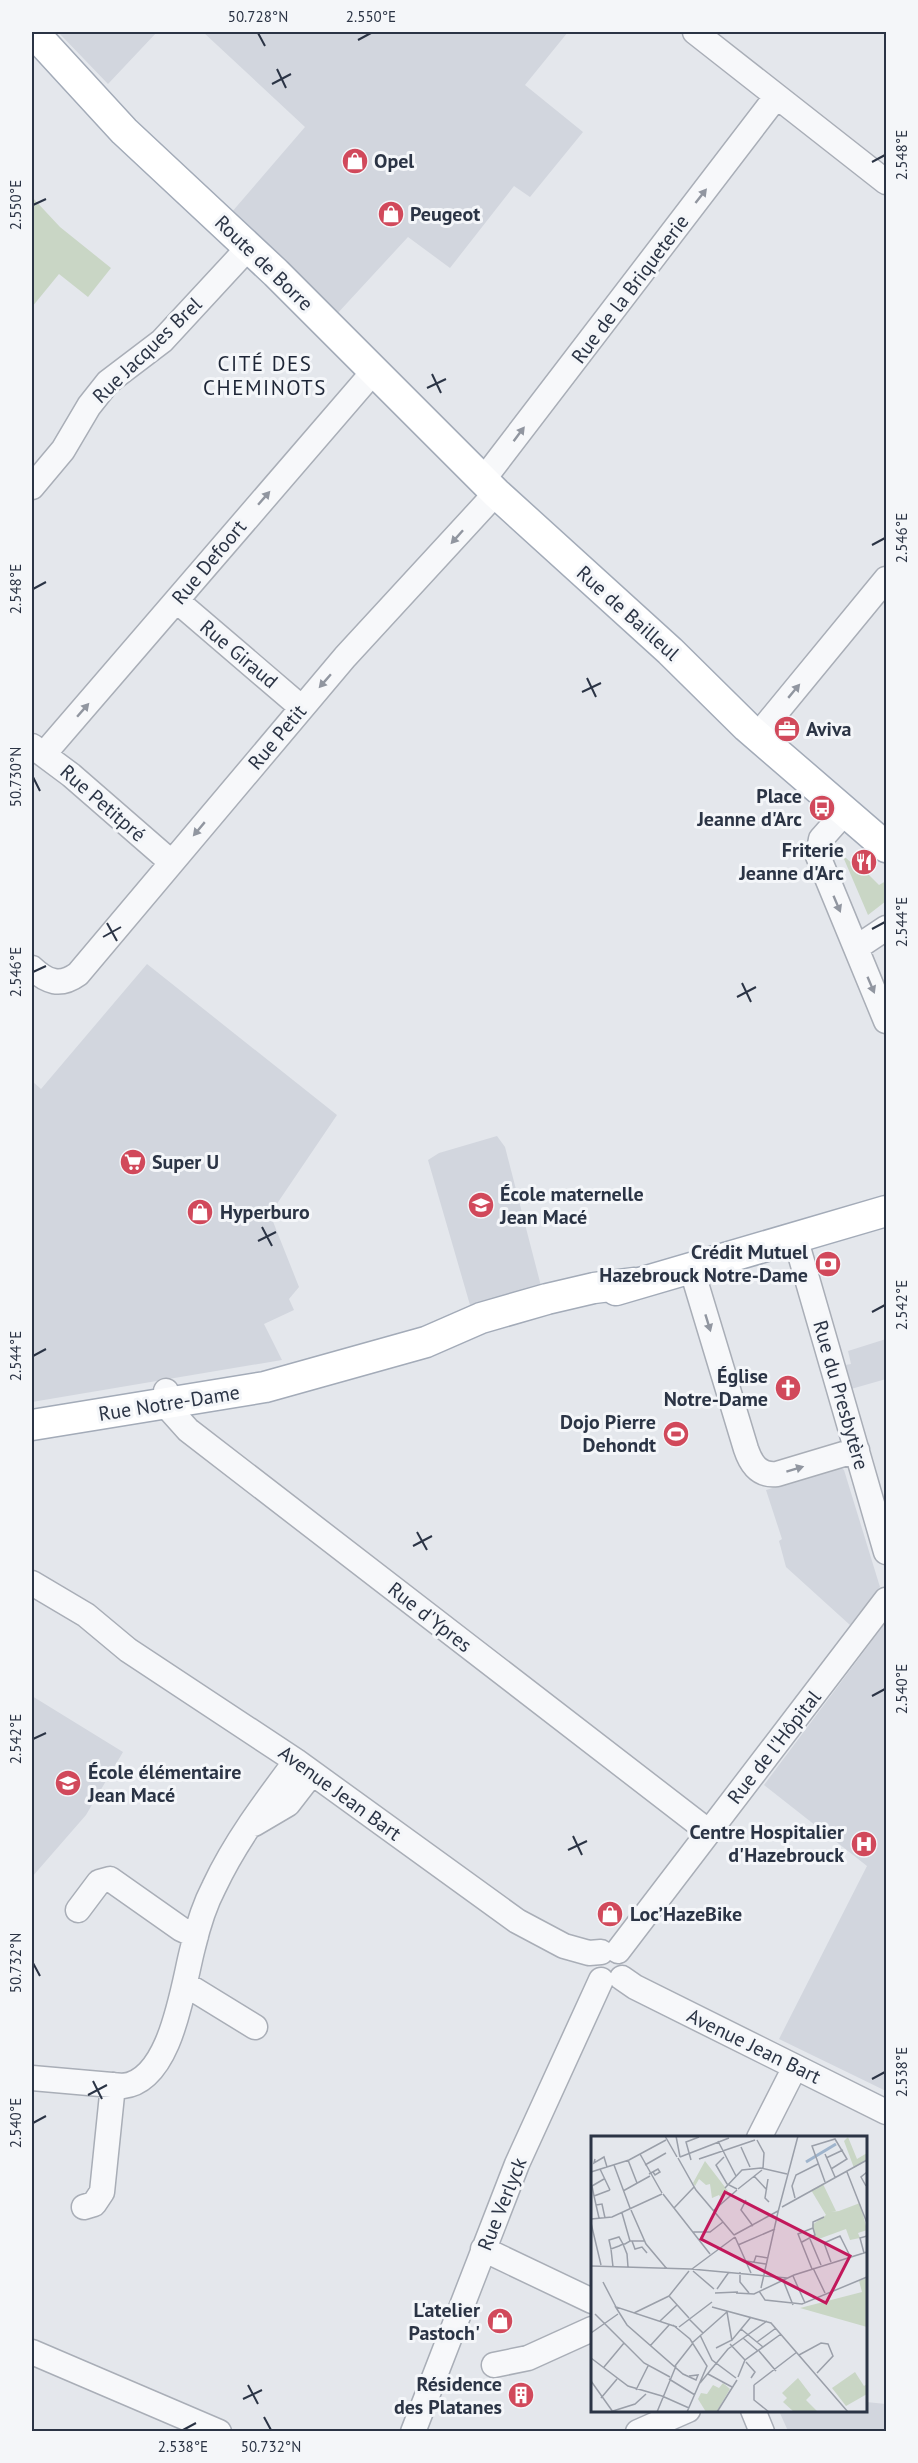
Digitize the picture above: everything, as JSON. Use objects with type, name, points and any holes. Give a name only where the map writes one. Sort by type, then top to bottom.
[{"type":"main road","name":"Route de Borre","points":[[33,32],[129,137],[249,247],[489,487]]},
{"type":"main road","name":"Rue de Bailleul","points":[[489,487],[670,651],[757,736]]},
{"type":"main road","points":[[757,736],[886,847]]},
{"type":"main road","name":"Rue Notre-Dame","points":[[32,1415],[167,1397],[254,1390],[426,1342],[496,1329],[574,1306],[634,1283],[886,1211]]},
{"type":"main road","name":"Rue Notre-Dame","points":[[32,1425],[167,1397]]},
{"type":"street","points":[[695,32],[886,182]]},
{"type":"street","name":"Rue de la Briqueterie","points":[[489,487],[776,97]]},
{"type":"street","name":"Rue Jacques Brel","points":[[32,487],[63,450],[89,406],[108,382],[162,341],[249,247]]},
{"type":"street","name":"Rue Defoort","points":[[38,750],[177,601],[374,371]]},
{"type":"street","name":"Rue Petit","points":[[32,968],[49,981],[61,982],[78,974],[489,487]]},
{"type":"street","points":[[757,736],[886,579]]},
{"type":"street","name":"Rue Giraud","points":[[177,601],[302,708]]},
{"type":"street","name":"Rue Petitpré","points":[[38,750],[171,862]]},
{"type":"street","points":[[845,812],[821,839],[818,856],[886,1021]]},
{"type":"street","points":[[856,948],[886,928]]},
{"type":"street","name":"Rue du Presbytère","points":[[795,1237],[886,1552]]},
{"type":"street","points":[[691,1267],[746,1449],[754,1465],[766,1474],[777,1474],[857,1450]]},
{"type":"street","name":"Rue d'Ypres","points":[[167,1397],[173,1415],[188,1430],[709,1832]]},
{"type":"street","name":"Avenue Jean Bart","points":[[32,1583],[91,1619],[128,1650],[304,1767],[507,1914],[549,1939],[583,1952],[635,1987],[886,2112]]},
{"type":"street","name":"Avenue Jean Bart","points":[[32,1595],[84,1628],[128,1650]]},
{"type":"street","name":"Rue de l'Hôpital","points":[[607,1966],[886,1600]]},
{"type":"street","points":[[32,2078],[112,2085],[134,2084],[148,2072],[173,2028],[196,1936],[213,1888],[249,1827],[288,1804],[304,1767]]},
{"type":"street","points":[[78,1910],[99,1882],[110,1879],[181,1929],[196,1936]]},
{"type":"street","name":"Rue Verlyck","points":[[413,2432],[523,2151],[607,1966]]},
{"type":"street","points":[[185,1984],[255,2027]]},
{"type":"street","points":[[760,2136],[795,2067]]},
{"type":"street","points":[[84,2207],[94,2204],[102,2192],[112,2085]]},
{"type":"street","points":[[483,2249],[591,2301]]},
{"type":"street","points":[[494,2365],[528,2358],[591,2330]]},
{"type":"street","points":[[32,2352],[219,2432]]},
{"type":"street","points":[[638,2432],[683,2412]]},
{"type":"street","points":[[754,2412],[762,2432]]},
{"type":"shaded area","points":[[58,32],[157,32],[108,84]]},
{"type":"shaded area","points":[[203,32],[568,32],[525,85],[583,132],[530,197],[514,186],[450,268],[408,237],[336,315],[231,213],[305,127]]},
{"type":"shaded area","points":[[147,964],[337,1115],[270,1214],[299,1287],[289,1299],[294,1310],[264,1324],[282,1360],[32,1402],[32,1081],[41,1089]]},
{"type":"shaded area","name":"École maternelle Jean Macé","points":[[497,1136],[505,1147],[541,1286],[470,1305],[428,1160],[439,1153]]},
{"type":"shaded area","points":[[886,1339],[886,1379],[851,1389],[845,1365],[851,1364],[848,1351]]},
{"type":"shaded area","points":[[840,1467],[844,1470],[880,1587],[850,1625],[786,1567],[779,1541],[782,1539],[766,1490]]},
{"type":"shaded area","name":"Centre Hospitalier d'Hazebrouck","points":[[886,1622],[886,2091],[779,2039],[867,1866],[764,1785]]},
{"type":"shaded area","name":"École élémentaire Jean Macé","points":[[32,1696],[123,1752],[86,1815],[32,1877]]},
{"type":"shaded area","points":[[867,2402],[886,2404],[886,2431],[788,2431],[779,2412],[867,2412]]},
{"type":"green space","points":[[32,197],[60,227],[111,268],[88,297],[59,274],[32,307]]},
{"type":"green space","points":[[837,850],[855,866],[858,864],[879,885],[886,881],[886,901],[868,915],[844,859],[830,857],[829,852]]},
{"type":"place","name":"Opel","points":[[355,161]]},
{"type":"place","name":"Peugeot","points":[[391,214]]},
{"type":"place","name":"Aviva","points":[[787,729]]},
{"type":"place","name":"Place Jeanne d'Arc","points":[[822,808]]},
{"type":"place","name":"Friterie Jeanne d'Arc","points":[[864,862]]},
{"type":"place","name":"Super U","points":[[133,1162]]},
{"type":"place","name":"École maternelle Jean Macé","points":[[481,1205]]},
{"type":"place","name":"Hyperburo","points":[[200,1212]]},
{"type":"place","name":"Crédit Mutuel Hazebrouck Notre-Dame","points":[[828,1264]]},
{"type":"place","name":"Église Notre-Dame","points":[[788,1388]]},
{"type":"place","name":"Dojo Pierre Dehondt","points":[[676,1434]]},
{"type":"place","name":"École élémentaire Jean Macé","points":[[68,1783]]},
{"type":"place","name":"Centre Hospitalier d'Hazebrouck","points":[[864,1844]]},
{"type":"place","name":"Loc’HazeBike","points":[[610,1914]]},
{"type":"place","name":"L'atelier Pastoch'","points":[[500,2321]]},
{"type":"place","name":"Résidence des Platanes","points":[[521,2395]]},
{"type":"district","name":"CITÉ DES CHEMINOTS","points":[[265,375]]}]
